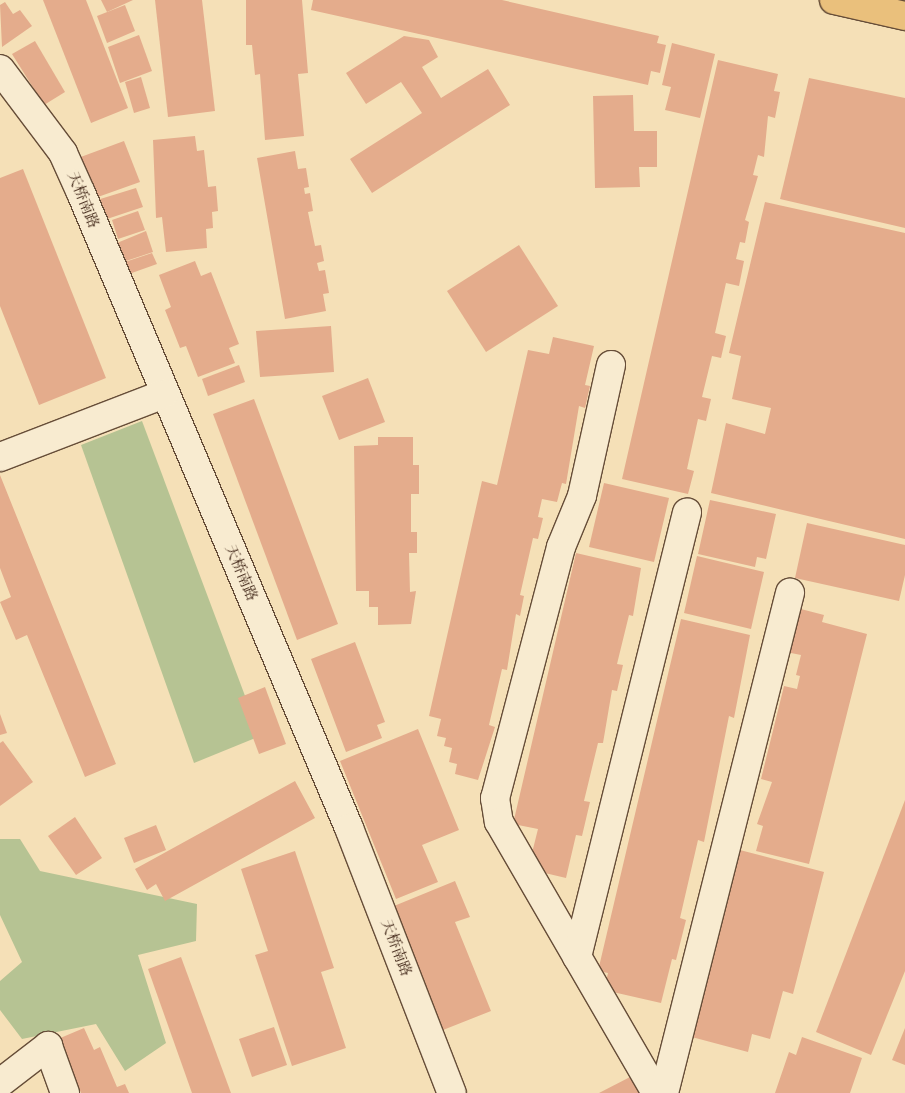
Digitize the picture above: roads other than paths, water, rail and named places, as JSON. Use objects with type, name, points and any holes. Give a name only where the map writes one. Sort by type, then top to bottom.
[{"type":"main road","points":[[834,0],[905,16]]},
{"type":"street","name":"天桥南路","points":[[0,70],[63,152],[349,828],[452,1093]]},
{"type":"street","points":[[611,366],[582,496],[561,547],[495,798],[499,822],[656,1093]]},
{"type":"street","points":[[0,456],[164,394]]},
{"type":"street","points":[[577,957],[687,512]]},
{"type":"street","points":[[664,1093],[790,593]]},
{"type":"street","points":[[0,1083],[48,1046],[64,1093]]}]
